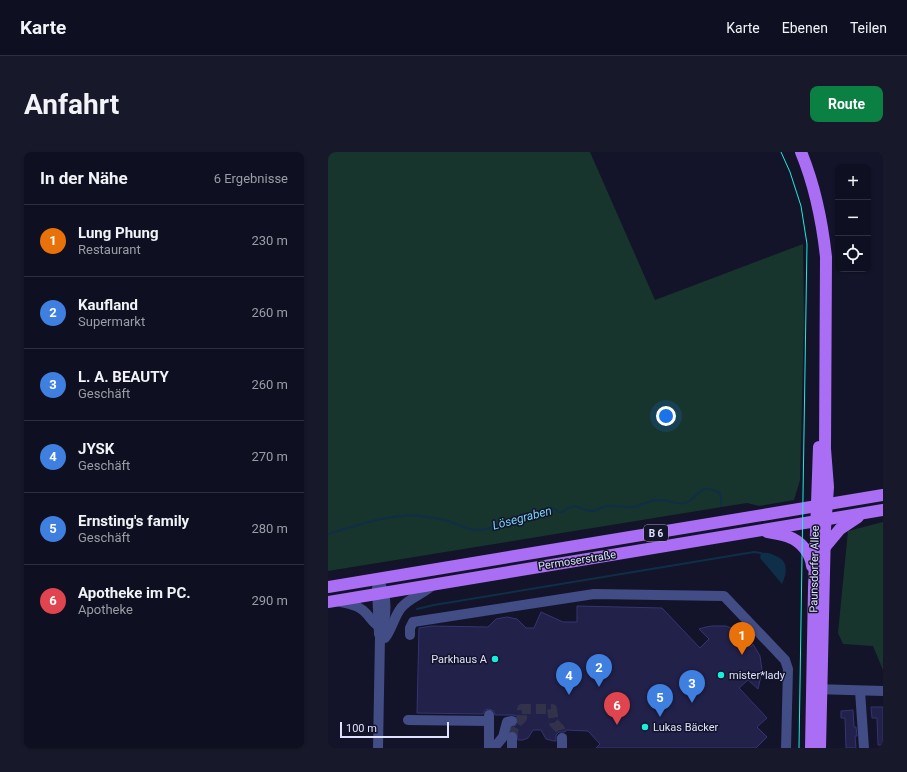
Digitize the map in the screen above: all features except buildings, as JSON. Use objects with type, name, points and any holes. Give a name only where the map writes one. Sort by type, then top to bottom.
[{"type":"main road","name":"Paunsdorfer Allee","points":[[801,152],[810,174],[819,209],[826,257],[824,390],[821,405],[820,424],[822,506],[814,588],[820,748]]},
{"type":"main road","name":"B 6","points":[[822,506],[883,495]]},
{"type":"main road","name":"Permoserstraße","points":[[328,587],[822,506]]},
{"type":"main road","name":"B 6","points":[[821,521],[883,510]]},
{"type":"main road","points":[[825,547],[840,528],[855,520],[862,514]]},
{"type":"main road","name":"Paunsdorfer Allee","points":[[811,748],[817,690],[820,677],[825,547],[821,521]]},
{"type":"main road","name":"Permoserstraße","points":[[332,601],[821,521]]},
{"type":"main road","points":[[760,530],[792,538],[806,550],[812,561],[814,588]]},
{"type":"street","points":[[378,579],[380,593],[377,625],[380,641],[378,748]]},
{"type":"street","points":[[380,641],[389,632],[392,622],[402,607],[418,595],[428,591],[434,584]]},
{"type":"street","points":[[380,593],[385,601],[384,631],[380,641]]},
{"type":"street","points":[[410,635],[410,628],[414,622],[594,594],[724,596],[785,660],[788,669],[786,748]]},
{"type":"street","points":[[332,601],[362,609],[372,622],[377,625]]},
{"type":"street","points":[[817,690],[883,691]]},
{"type":"street","points":[[860,691],[864,748]]},
{"type":"street","points":[[408,720],[489,718],[489,735],[494,747],[502,737],[506,722],[512,720]]},
{"type":"street","points":[[512,737],[512,748]]},
{"type":"green space","points":[[328,152],[590,152],[655,300],[803,244],[804,321],[800,480],[794,500],[759,506],[747,503],[328,571]]},
{"type":"green space","points":[[883,522],[883,670],[873,646],[843,644],[838,633],[848,531]]},
{"type":"water","points":[[761,553],[772,554],[783,561],[786,572],[782,584],[760,558]]},
{"type":"waterway","name":"Lösegraben","points":[[328,534],[364,523],[389,517],[402,516],[438,519],[470,529],[483,530],[516,517],[536,516],[552,508],[559,512],[563,512],[567,508],[574,506],[592,511],[606,506],[634,507],[657,500],[686,503],[704,489],[719,492],[721,497],[721,506]]},
{"type":"waterway","points":[[417,609],[754,552],[761,553]]},
{"type":"tunnel","points":[[512,737],[515,726],[522,718],[522,709],[552,709],[554,723],[560,729],[562,738]]},
{"type":"tram line","points":[[781,152],[790,172],[801,206],[807,244],[799,748]]},
{"type":"place","name":"Lung Phung","points":[[742,655]]},
{"type":"place","name":"Parkhaus A","points":[[495,659]]},
{"type":"place","name":"mister*lady","points":[[721,675]]},
{"type":"place","name":"Kaufland","points":[[599,687]]},
{"type":"place","name":"JYSK","points":[[569,695]]},
{"type":"place","name":"L. A. BEAUTY","points":[[692,703]]},
{"type":"place","name":"Ernsting's family","points":[[660,717]]},
{"type":"place","name":"Apotheke im PC.","points":[[617,725]]},
{"type":"place","name":"Lukas Bäcker","points":[[645,727]]}]
